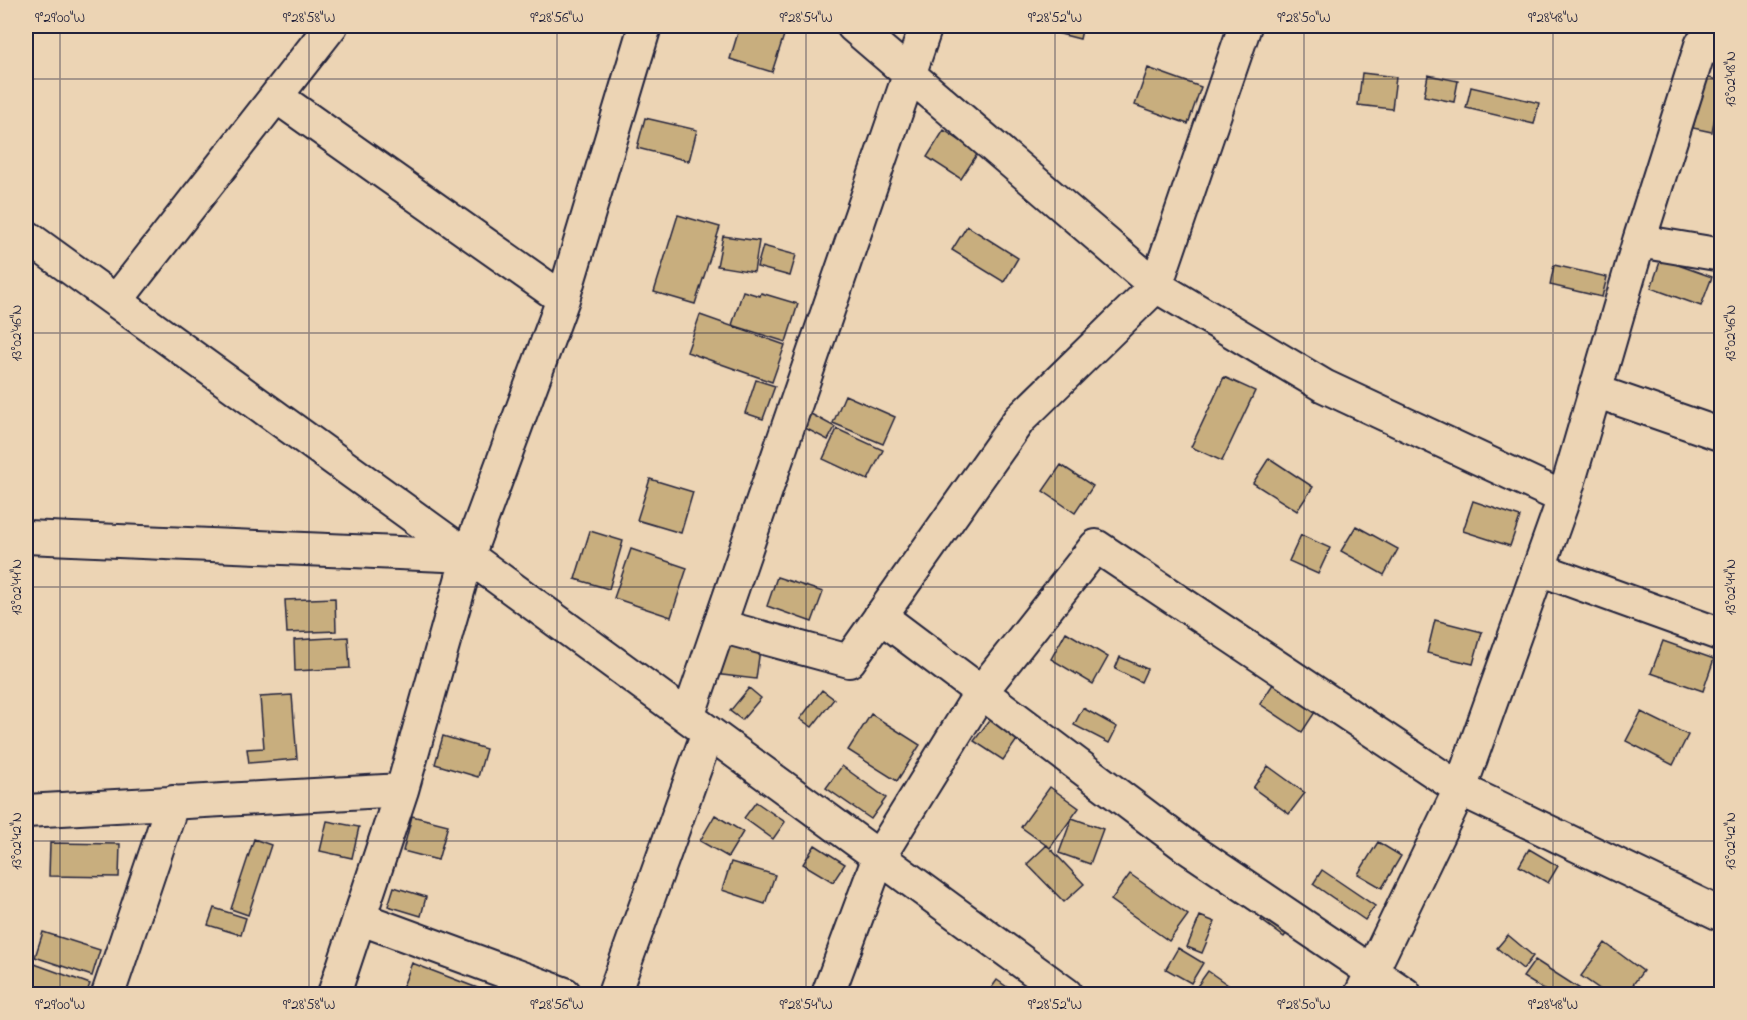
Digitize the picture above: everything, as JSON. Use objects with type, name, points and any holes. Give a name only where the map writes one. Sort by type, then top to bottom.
[{"type":"street","points":[[116,301],[331,26]]},
{"type":"street","points":[[334,994],[402,790],[468,556],[563,299],[645,26]]},
{"type":"street","points":[[853,26],[1156,286],[1324,386],[1564,498]]},
{"type":"street","points":[[614,994],[698,725],[720,627],[926,26]]},
{"type":"street","points":[[720,627],[849,661],[1019,420],[1156,286],[1245,26]]},
{"type":"street","points":[[1367,983],[1460,789],[1539,569],[1564,498],[1639,241],[1701,45],[1722,49]]},
{"type":"street","points":[[277,97],[563,299]]},
{"type":"street","points":[[26,236],[1066,994]]},
{"type":"street","points":[[1639,241],[1722,255]]},
{"type":"street","points":[[1595,391],[1722,435]]},
{"type":"street","points":[[26,537],[468,556]]},
{"type":"street","points":[[828,994],[879,857],[981,692],[1096,546],[1460,789],[1722,915]]},
{"type":"street","points":[[1539,569],[1722,635]]},
{"type":"street","points":[[880,616],[1367,983],[1405,994]]},
{"type":"street","points":[[26,811],[402,790]]},
{"type":"street","points":[[108,994],[173,802]]},
{"type":"street","points":[[359,918],[565,994]]},
{"type":"building","points":[[740,26],[787,26],[772,72],[730,59]]},
{"type":"building","points":[[1029,26],[1083,26],[1080,39]]},
{"type":"building","points":[[1148,68],[1201,87],[1188,124],[1135,105]]},
{"type":"building","points":[[1362,73],[1396,77],[1392,109],[1358,105]]},
{"type":"building","points":[[1428,75],[1458,81],[1454,102],[1424,96]]},
{"type":"building","points":[[1705,77],[1722,81],[1712,132],[1693,128]]},
{"type":"building","points":[[1471,87],[1539,103],[1534,124],[1466,108]]},
{"type":"building","points":[[645,118],[697,130],[689,161],[637,148]]},
{"type":"building","points":[[944,130],[978,153],[961,179],[927,157]]},
{"type":"building","points":[[678,215],[720,227],[695,304],[654,292]]},
{"type":"building","points":[[967,226],[1018,258],[1004,282],[952,250]]},
{"type":"building","points":[[723,236],[759,241],[754,272],[717,266]]},
{"type":"building","points":[[763,246],[796,255],[790,276],[757,267]]},
{"type":"building","points":[[1661,259],[1712,277],[1701,306],[1651,288]]},
{"type":"building","points":[[1554,265],[1607,277],[1602,297],[1550,285]]},
{"type":"building","points":[[743,291],[760,296],[761,293],[798,304],[786,342],[732,325]]},
{"type":"building","points":[[700,315],[785,345],[772,382],[687,352]]},
{"type":"building","points":[[1224,377],[1255,391],[1222,461],[1191,447]]},
{"type":"building","points":[[756,380],[775,386],[763,419],[745,413]]},
{"type":"building","points":[[845,395],[895,417],[883,444],[833,423]]},
{"type":"building","points":[[811,414],[835,427],[828,440],[803,427]]},
{"type":"building","points":[[837,429],[883,450],[868,480],[823,459]]},
{"type":"building","points":[[1269,458],[1313,487],[1297,511],[1253,483]]},
{"type":"building","points":[[1061,465],[1093,486],[1075,513],[1043,491]]},
{"type":"building","points":[[650,479],[693,492],[681,533],[637,520]]},
{"type":"building","points":[[1473,501],[1520,517],[1510,546],[1463,531]]},
{"type":"building","points":[[1356,526],[1398,549],[1384,575],[1341,551]]},
{"type":"building","points":[[590,531],[623,541],[609,589],[575,579]]},
{"type":"building","points":[[1301,535],[1330,548],[1318,574],[1289,561]]},
{"type":"building","points":[[631,549],[687,568],[671,617],[614,598]]},
{"type":"building","points":[[777,577],[823,592],[812,622],[767,606]]},
{"type":"building","points":[[335,598],[336,631],[287,633],[285,600]]},
{"type":"building","points":[[1435,620],[1482,632],[1473,664],[1427,653]]},
{"type":"building","points":[[1066,632],[1108,657],[1093,684],[1051,659]]},
{"type":"building","points":[[348,637],[350,668],[295,671],[294,640]]},
{"type":"building","points":[[1663,641],[1714,659],[1703,691],[1651,673]]},
{"type":"building","points":[[718,644],[760,649],[756,679],[714,674]]},
{"type":"building","points":[[1120,657],[1147,669],[1141,682],[1115,669]]},
{"type":"building","points":[[1277,678],[1319,706],[1302,732],[1260,704]]},
{"type":"building","points":[[749,688],[761,698],[742,720],[730,711]]},
{"type":"building","points":[[822,690],[834,699],[812,727],[800,719]]},
{"type":"building","points":[[292,695],[297,759],[249,763],[247,749],[264,748],[260,697]]},
{"type":"building","points":[[1083,708],[1117,727],[1109,743],[1074,725]]},
{"type":"building","points":[[1641,712],[1688,735],[1673,765],[1626,741]]},
{"type":"building","points":[[871,714],[920,745],[897,781],[848,750]]},
{"type":"building","points":[[991,718],[1019,737],[1003,760],[974,741]]},
{"type":"building","points":[[443,736],[486,749],[478,777],[435,764]]},
{"type":"building","points":[[842,766],[886,798],[871,819],[826,788]]},
{"type":"building","points":[[1268,766],[1305,793],[1289,814],[1253,788]]},
{"type":"building","points":[[1050,787],[1079,808],[1050,848],[1021,827]]},
{"type":"building","points":[[756,802],[785,822],[773,839],[744,818]]},
{"type":"building","points":[[715,815],[743,832],[728,857],[700,841]]},
{"type":"building","points":[[412,816],[448,825],[438,860],[403,851]]},
{"type":"building","points":[[1072,818],[1103,829],[1090,864],[1059,853]]},
{"type":"building","points":[[327,821],[359,827],[352,858],[320,851]]},
{"type":"building","points":[[254,839],[271,845],[248,915],[231,909]]},
{"type":"building","points":[[1378,842],[1401,856],[1382,888],[1358,874]]},
{"type":"building","points":[[50,843],[120,844],[119,877],[49,876]]},
{"type":"building","points":[[815,845],[845,864],[833,882],[803,864]]},
{"type":"building","points":[[1047,845],[1084,884],[1064,902],[1027,864]]},
{"type":"building","points":[[1529,849],[1558,866],[1548,883],[1519,866]]},
{"type":"building","points":[[731,862],[775,875],[765,904],[722,890]]},
{"type":"building","points":[[1322,870],[1375,906],[1365,920],[1313,884]]},
{"type":"building","points":[[1130,874],[1188,915],[1169,941],[1111,900]]},
{"type":"building","points":[[394,887],[426,897],[421,916],[388,906]]},
{"type":"building","points":[[214,908],[246,918],[241,935],[208,925]]},
{"type":"building","points":[[1270,908],[1293,925],[1284,937],[1261,920]]},
{"type":"building","points":[[1200,916],[1215,922],[1202,953],[1187,947]]},
{"type":"building","points":[[43,932],[100,950],[92,976],[35,957]]},
{"type":"building","points":[[1508,935],[1533,956],[1523,969],[1497,948]]},
{"type":"building","points":[[1605,943],[1643,971],[1626,994],[1607,994],[1581,976]]},
{"type":"building","points":[[1178,948],[1203,963],[1191,983],[1166,969]]},
{"type":"building","points":[[1535,960],[1588,994],[1551,994],[1523,977]]},
{"type":"building","points":[[29,962],[90,984],[86,994],[47,994],[49,990],[26,982]]},
{"type":"building","points":[[412,963],[480,989],[477,994],[400,994]]},
{"type":"building","points":[[1208,971],[1241,994],[1197,994],[1193,992]]},
{"type":"building","points":[[997,980],[1017,994],[987,994]]}]
